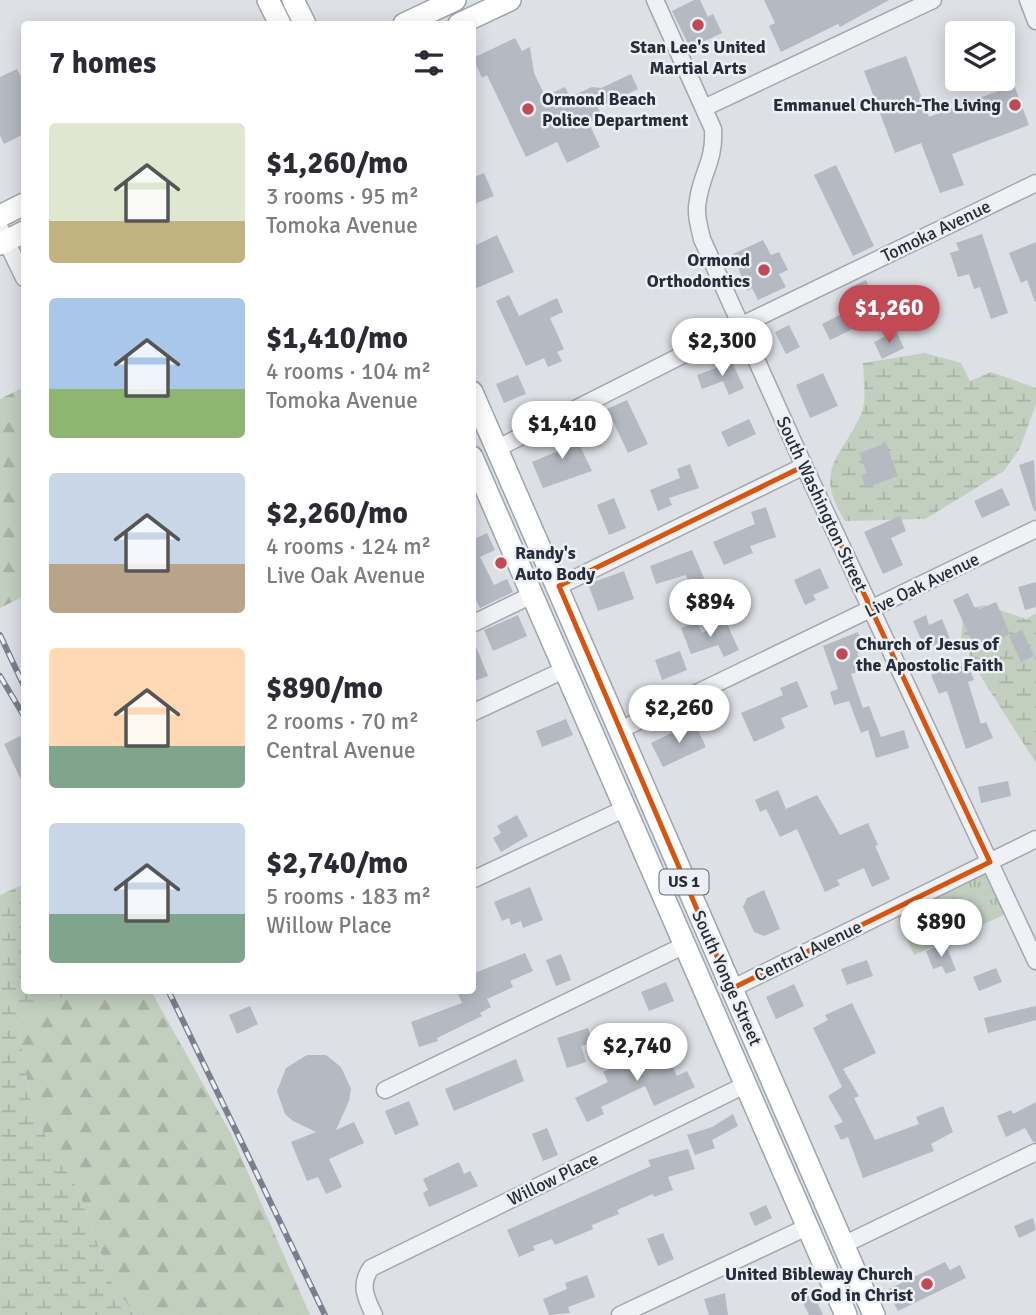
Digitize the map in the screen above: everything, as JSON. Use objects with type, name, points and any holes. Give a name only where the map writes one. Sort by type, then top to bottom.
[{"type":"main road","points":[[268,0],[279,21]]},
{"type":"main road","points":[[292,0],[303,21]]},
{"type":"main road","points":[[410,21],[455,0]]},
{"type":"main road","points":[[465,21],[510,0]]},
{"type":"main road","points":[[0,216],[21,206]]},
{"type":"main road","name":"US 1","points":[[476,401],[498,448]]},
{"type":"main road","name":"South Yonge Street","points":[[498,448],[559,586],[618,731],[874,1315]]},
{"type":"main road","points":[[476,461],[496,471],[531,543],[543,551]]},
{"type":"main road","name":"South Yonge Street","points":[[476,467],[534,594],[685,952],[846,1315]]},
{"type":"main road","points":[[685,952],[710,979],[731,989]]},
{"type":"street","name":"South Washington Street","points":[[655,0],[706,107],[713,129],[715,150],[698,198],[696,215],[702,239],[804,466],[1036,961]]},
{"type":"street","points":[[706,107],[933,0]]},
{"type":"street","points":[[1028,0],[1036,21]]},
{"type":"street","name":"Tomoka Avenue","points":[[498,448],[742,325],[1036,183]]},
{"type":"street","points":[[8,236],[21,270]]},
{"type":"street","points":[[559,586],[804,466]]},
{"type":"street","name":"Live Oak Avenue","points":[[618,731],[1036,529]]},
{"type":"street","points":[[476,622],[534,594]]},
{"type":"street","points":[[476,711],[564,670]]},
{"type":"street","points":[[476,878],[624,809]]},
{"type":"street","name":"Central Avenue","points":[[731,989],[1036,839]]},
{"type":"street","points":[[385,1090],[685,952]]},
{"type":"street","name":"Willow Place","points":[[374,1315],[364,1295],[365,1277],[371,1268],[745,1085]]},
{"type":"street","points":[[843,1245],[1036,1152]]},
{"type":"street","points":[[620,1315],[807,1227]]},
{"type":"highlighted area","points":[[804,466],[990,862],[731,989],[559,586]]},
{"type":"green space","points":[[925,353],[961,363],[970,381],[991,372],[1036,388],[1036,404],[1020,448],[1004,471],[925,519],[845,521],[835,503],[831,475],[839,453],[862,412],[865,394],[863,363]]},
{"type":"green space","points":[[21,388],[21,598],[0,608],[0,399]]},
{"type":"green space","points":[[985,605],[1026,619],[1036,613],[1036,763],[976,669],[961,637],[964,609]]},
{"type":"green space","points":[[990,862],[1013,911],[914,955],[894,909]]},
{"type":"green space","points":[[21,885],[21,994],[67,994],[17,1021],[33,1114],[78,1190],[113,1286],[136,1315],[0,1315],[0,895]]},
{"type":"green space","points":[[67,994],[153,994],[231,1134],[310,1315],[136,1315],[113,1286],[78,1190],[33,1114],[17,1021]]},
{"type":"building","name":"Stan Lee's United Martial Arts","points":[[694,0],[700,0],[708,17],[713,14],[722,33],[690,48],[672,11]]},
{"type":"building","points":[[764,0],[889,0],[840,27],[838,24],[781,52],[769,26],[775,23]]},
{"type":"building","points":[[515,38],[522,51],[530,47],[534,73],[545,96],[565,87],[570,97],[592,87],[601,88],[631,74],[638,89],[598,108],[603,117],[589,123],[600,147],[567,163],[557,142],[526,157],[487,75],[482,78],[476,65],[476,57]]},
{"type":"building","points":[[906,56],[929,117],[998,91],[1015,91],[1015,88],[1029,125],[952,154],[964,185],[940,193],[921,143],[895,153],[864,71]]},
{"type":"building","points":[[17,69],[21,77],[21,136],[4,144],[0,135],[0,77]]},
{"type":"building","points":[[836,165],[874,246],[853,256],[814,175]]},
{"type":"building","points":[[484,173],[494,196],[476,203],[476,176]]},
{"type":"building","points":[[982,234],[1008,313],[991,319],[980,287],[974,289],[969,274],[958,277],[950,253],[959,250],[956,243]]},
{"type":"building","points":[[497,235],[514,272],[476,288],[476,245]]},
{"type":"building","name":"Ormond Orthodontics","points":[[763,240],[771,255],[779,252],[788,270],[779,274],[786,287],[758,300],[752,288],[747,291],[733,254]]},
{"type":"building","points":[[1036,242],[1035,302],[1027,280],[1021,283],[1009,253]]},
{"type":"building","points":[[866,280],[873,295],[881,292],[888,307],[880,311],[882,315],[830,340],[822,324],[858,306],[849,288]]},
{"type":"building","points":[[509,295],[519,316],[557,298],[563,312],[550,318],[564,349],[557,352],[562,361],[548,367],[544,358],[526,366],[496,301]]},
{"type":"building","points":[[789,325],[800,347],[786,354],[775,332]]},
{"type":"building","points":[[896,331],[904,348],[882,359],[874,342]]},
{"type":"building","points":[[732,362],[744,388],[729,395],[723,381],[702,389],[697,375]]},
{"type":"building","points":[[823,373],[838,406],[810,418],[796,385]]},
{"type":"building","points":[[518,375],[526,394],[504,403],[496,384]]},
{"type":"building","points":[[627,400],[648,444],[628,453],[607,409]]},
{"type":"building","points":[[749,419],[756,434],[728,447],[721,432]]},
{"type":"building","points":[[571,427],[592,471],[543,488],[532,462],[558,451],[551,436]]},
{"type":"building","points":[[886,443],[898,476],[866,488],[861,475],[867,473],[859,453]]},
{"type":"building","points":[[1034,460],[1036,511],[1019,465]]},
{"type":"building","points":[[690,464],[699,488],[669,498],[672,505],[658,511],[650,490],[680,478],[677,469]]},
{"type":"building","points":[[1002,488],[1010,505],[982,518],[974,501]]},
{"type":"building","points":[[614,498],[626,528],[609,535],[597,505]]},
{"type":"building","points":[[766,507],[776,537],[750,546],[753,553],[724,565],[713,542],[755,524],[751,512]]},
{"type":"building","points":[[900,516],[906,531],[891,538],[903,565],[883,574],[864,532]]},
{"type":"building","points":[[487,533],[495,550],[480,557],[494,585],[507,579],[513,592],[480,608],[476,600],[476,538]]},
{"type":"building","points":[[692,550],[707,585],[692,591],[686,575],[656,584],[650,566]]},
{"type":"building","points":[[820,568],[829,588],[813,595],[816,600],[805,605],[794,580]]},
{"type":"building","points":[[624,571],[634,599],[598,611],[588,584]]},
{"type":"building","points":[[1036,582],[1036,607],[1025,610],[1018,587]]},
{"type":"building","points":[[968,593],[976,611],[996,602],[1010,634],[976,650],[953,600]]},
{"type":"building","points":[[518,615],[527,636],[493,651],[484,630]]},
{"type":"building","points":[[926,615],[929,625],[942,619],[950,639],[925,649],[913,621]]},
{"type":"building","points":[[697,622],[702,633],[726,622],[739,650],[724,657],[718,645],[691,654],[681,628]]},
{"type":"building","points":[[1022,630],[1034,656],[1021,662],[1009,636]]},
{"type":"building","points":[[858,632],[865,650],[857,653],[864,669],[851,674],[863,708],[869,706],[881,737],[904,730],[909,748],[876,758],[868,730],[861,733],[849,701],[834,705],[830,692],[838,689],[823,646]]},
{"type":"building","points":[[476,647],[488,676],[476,680]]},
{"type":"building","points":[[680,651],[687,670],[662,680],[655,660]]},
{"type":"building","points":[[966,661],[974,680],[968,682],[981,724],[986,722],[993,738],[966,749],[947,691],[939,694],[931,675]]},
{"type":"building","points":[[797,681],[808,707],[781,718],[785,728],[754,742],[741,713],[783,695],[780,688]]},
{"type":"building","points":[[566,719],[573,735],[542,747],[536,731]]},
{"type":"building","points":[[694,722],[706,747],[663,767],[651,743]]},
{"type":"building","points":[[20,736],[21,780],[4,744]]},
{"type":"building","points":[[1008,781],[1011,796],[981,803],[978,787]]},
{"type":"building","points":[[778,790],[786,809],[817,795],[840,835],[868,823],[890,879],[872,887],[864,868],[837,880],[840,885],[825,892],[797,829],[780,837],[766,809],[760,812],[755,800]]},
{"type":"building","points":[[517,815],[528,836],[501,852],[493,838],[501,833],[497,826]]},
{"type":"building","points":[[530,887],[543,920],[523,928],[521,921],[511,925],[509,918],[502,921],[494,902]]},
{"type":"building","points":[[764,890],[780,929],[764,936],[754,932],[743,907],[747,898]]},
{"type":"building","points":[[945,943],[956,970],[946,974],[942,966],[933,969],[926,951]]},
{"type":"building","points":[[525,953],[533,971],[510,981],[513,987],[487,999],[491,1007],[480,1013],[482,1016],[437,1038],[438,1041],[419,1047],[411,1022],[462,1003],[458,994],[476,994],[476,972]]},
{"type":"building","points":[[561,954],[571,980],[556,986],[546,960]]},
{"type":"building","points":[[867,960],[873,976],[847,985],[841,969]]},
{"type":"building","points":[[996,968],[1002,982],[979,991],[973,977]]},
{"type":"building","points":[[666,982],[674,1001],[649,1011],[641,992]]},
{"type":"building","points":[[794,984],[804,1006],[776,1019],[766,997]]},
{"type":"building","points":[[852,1003],[876,1053],[843,1069],[859,1096],[854,1098],[875,1140],[919,1124],[916,1117],[943,1106],[953,1132],[931,1144],[934,1151],[863,1178],[848,1137],[841,1140],[834,1126],[843,1122],[828,1096],[842,1087],[813,1028],[828,1020],[825,1015]]},
{"type":"building","points":[[250,1006],[258,1024],[237,1034],[229,1015]]},
{"type":"building","points":[[1036,1006],[1036,1020],[988,1033],[984,1018]]},
{"type":"building","points":[[588,1028],[593,1043],[581,1046],[586,1062],[567,1068],[557,1038]]},
{"type":"building","points":[[662,1045],[677,1076],[687,1071],[695,1087],[654,1106],[645,1086],[601,1107],[604,1114],[587,1122],[575,1098],[608,1082],[603,1072]]},
{"type":"building","points":[[307,1055],[326,1055],[341,1067],[351,1089],[349,1101],[336,1130],[354,1122],[364,1143],[329,1159],[342,1187],[326,1194],[318,1177],[307,1181],[291,1142],[316,1132],[285,1114],[277,1091],[286,1068]]},
{"type":"building","points":[[516,1059],[524,1081],[454,1111],[445,1089]]},
{"type":"building","points":[[409,1101],[419,1125],[395,1135],[385,1111]]},
{"type":"building","points":[[1036,1102],[1036,1142],[1033,1142],[1025,1128],[1006,1137],[997,1116],[1011,1110],[1013,1114]]},
{"type":"building","points":[[733,1114],[738,1126],[712,1140],[715,1148],[695,1155],[687,1135],[712,1127]]},
{"type":"building","points":[[547,1128],[558,1155],[543,1161],[532,1134]]},
{"type":"building","points":[[688,1149],[695,1169],[668,1177],[673,1190],[654,1197],[653,1194],[617,1210],[619,1214],[592,1225],[593,1229],[555,1245],[552,1239],[533,1246],[535,1250],[519,1257],[507,1230],[651,1166],[648,1160]]},
{"type":"building","points":[[459,1162],[464,1174],[470,1171],[478,1186],[429,1207],[423,1193],[428,1190],[423,1179]]},
{"type":"building","points":[[766,1205],[772,1218],[755,1226],[749,1213]]},
{"type":"building","points":[[1033,1218],[1036,1230],[1019,1238],[1014,1226]]},
{"type":"building","points":[[663,1233],[674,1259],[658,1266],[647,1239]]},
{"type":"building","name":"United Bibleway Church of God in Christ","points":[[945,1262],[950,1270],[960,1265],[966,1278],[898,1311],[887,1290]]},
{"type":"building","points":[[587,1275],[595,1297],[568,1307],[570,1313],[549,1315],[543,1299],[567,1289],[565,1283]]},
{"type":"building","points":[[815,1288],[823,1315],[809,1315],[799,1294]]},
{"type":"building","points":[[725,1293],[728,1315],[709,1315],[704,1299]]},
{"type":"railway","points":[[0,635],[21,680]]},
{"type":"railway","points":[[0,676],[21,711]]},
{"type":"railway","points":[[170,994],[325,1315]]},
{"type":"place","name":"Stan Lee's United Martial Arts","points":[[698,25]]},
{"type":"place","name":"Emmanuel Church-The Living","points":[[1015,105]]},
{"type":"place","name":"Ormond Beach Police Department","points":[[528,109]]},
{"type":"place","name":"Ormond Orthodontics","points":[[764,270]]},
{"type":"place","name":"Randy's Auto Body","points":[[501,563]]},
{"type":"place","name":"Church of Jesus of the Apostolic Faith","points":[[842,654]]},
{"type":"place","name":"United Bibleway Church of God in Christ","points":[[927,1284]]}]
